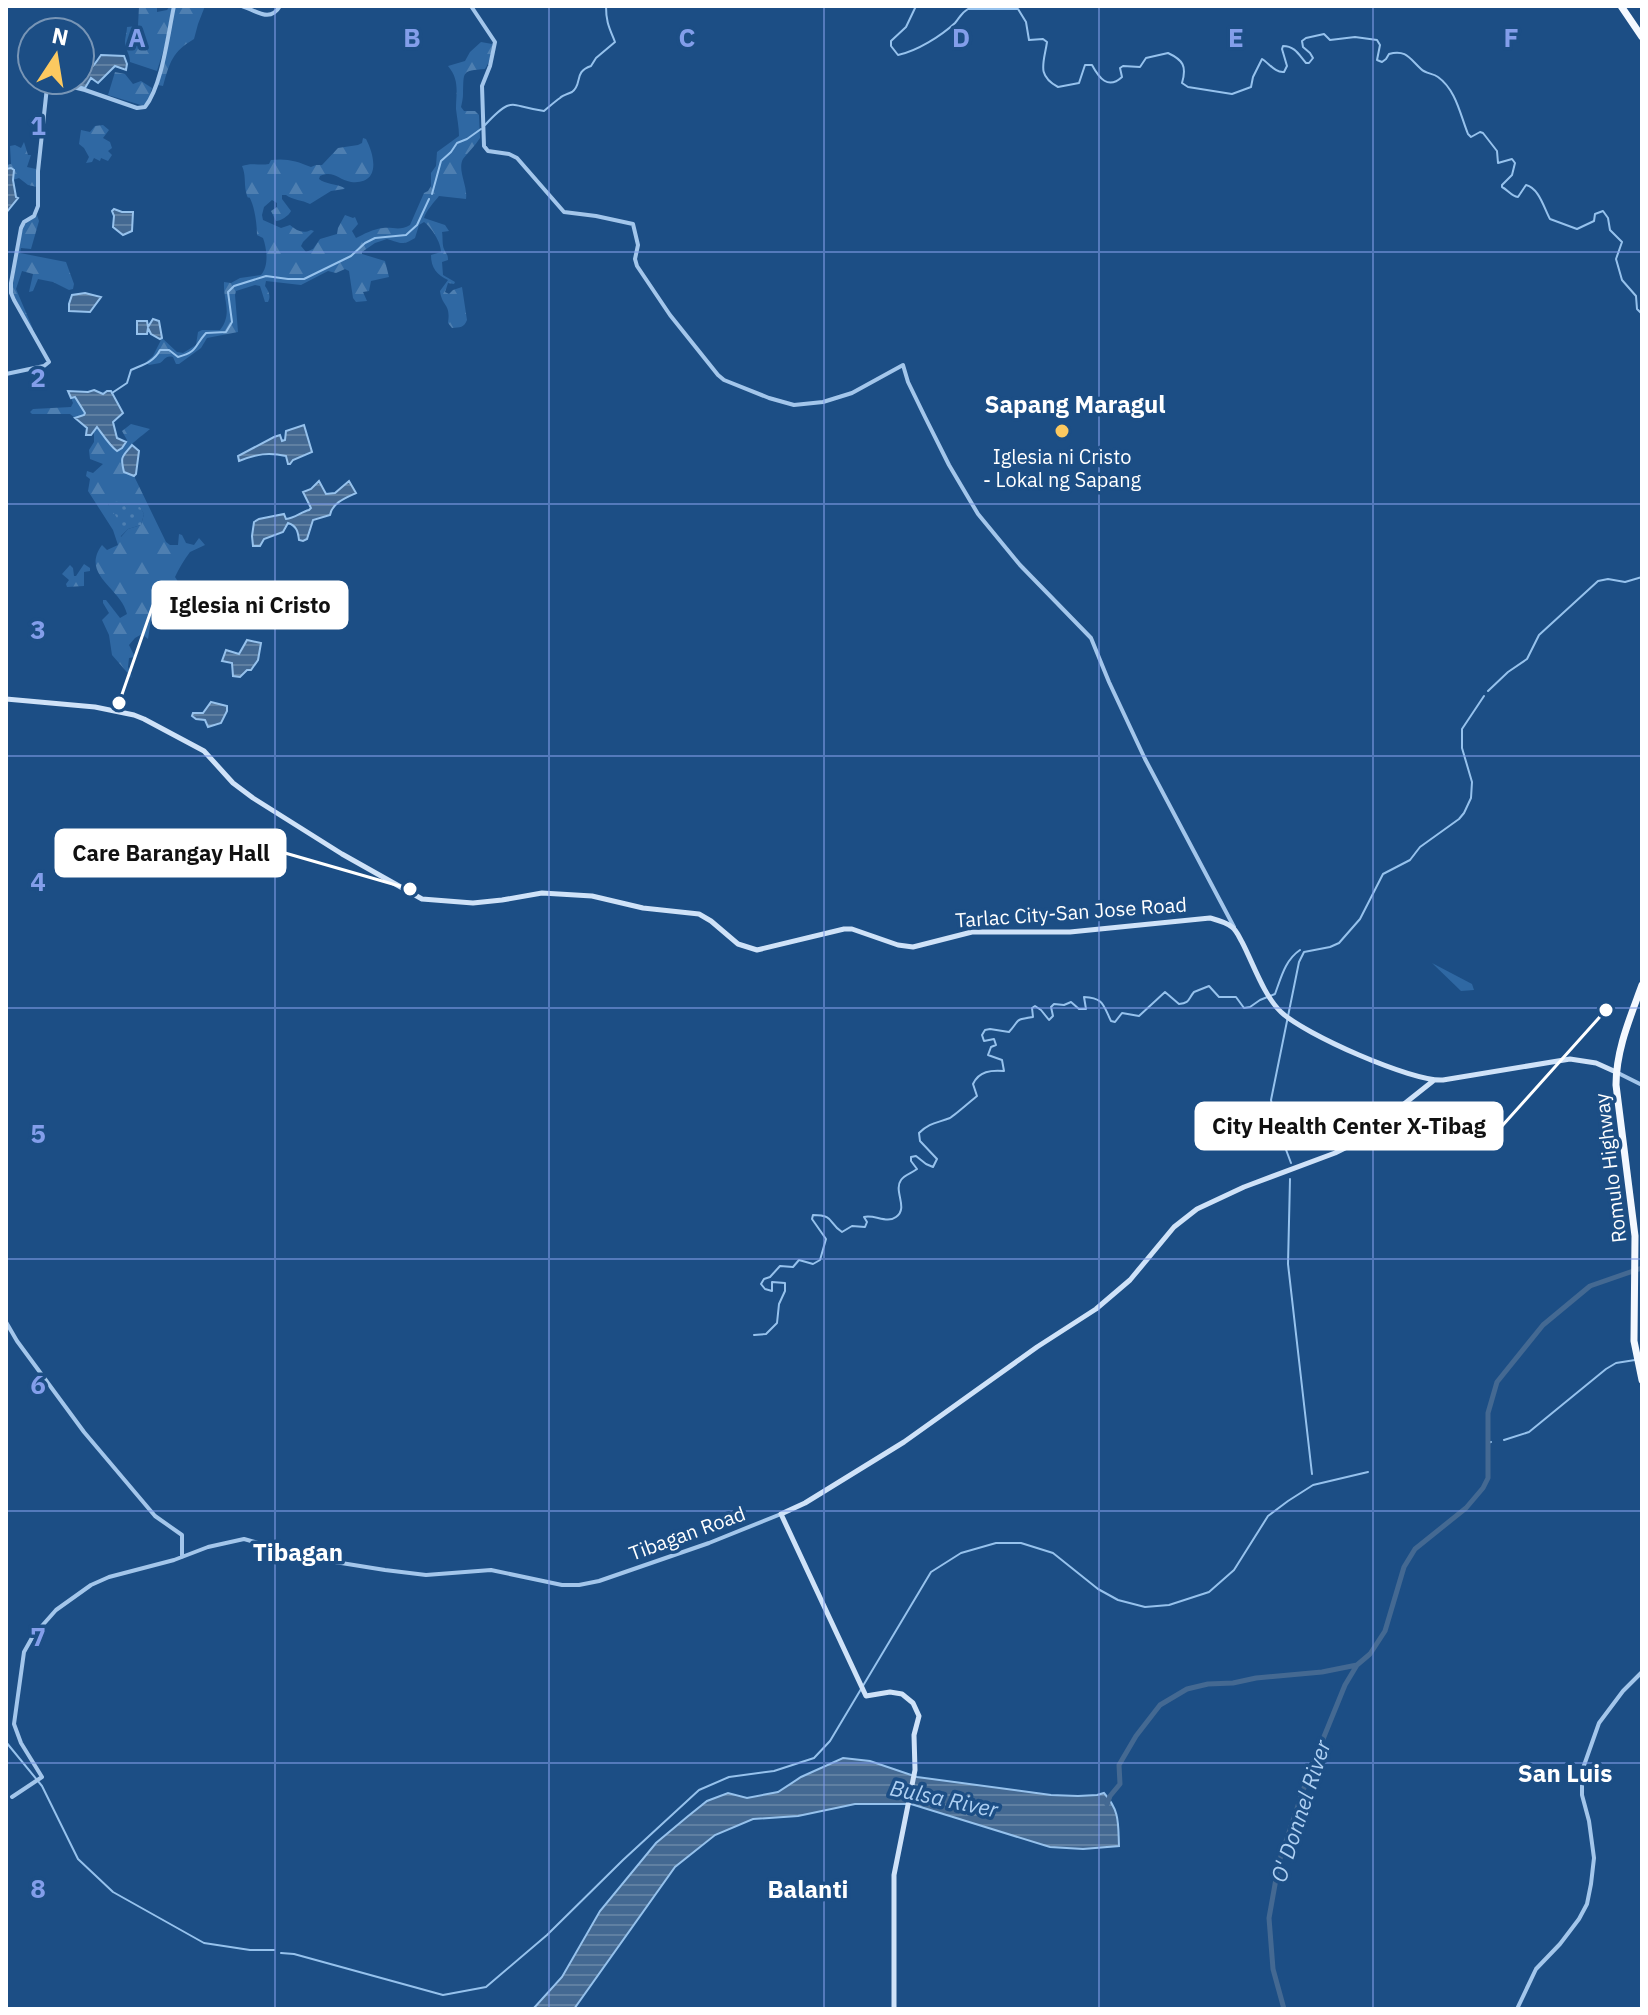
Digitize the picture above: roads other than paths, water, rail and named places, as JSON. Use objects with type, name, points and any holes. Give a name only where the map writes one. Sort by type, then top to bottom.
[{"type":"highway","points":[[1621,6],[1642,37]]},
{"type":"highway","name":"Romulo Highway","points":[[1642,985],[1621,1046],[1616,1072],[1616,1097],[1634,1223],[1636,1354],[1642,1380]]},
{"type":"main road","name":"Tarlac City-San Jose Road","points":[[6,699],[95,707],[144,719],[204,751],[233,783],[253,798],[422,899],[474,903],[542,893],[592,896],[643,908],[699,914],[738,944],[757,950],[844,929],[913,947],[972,932],[1070,932],[1201,918],[1216,919],[1235,929]]},
{"type":"main road","points":[[1235,929],[1272,1000],[1288,1017],[1350,1051],[1409,1074],[1434,1081],[1570,1059],[1596,1063],[1616,1072]]},
{"type":"main road","name":"Tibagan Road","points":[[781,1514],[805,1503],[914,1435],[1096,1309],[1131,1280],[1174,1227],[1197,1209],[1355,1143],[1434,1081]]},
{"type":"main road","points":[[781,1514],[866,1696],[890,1692],[902,1694],[914,1705],[919,1716],[914,1735],[915,1770],[892,1883],[893,2009]]},
{"type":"street","points":[[6,374],[49,363],[14,300],[11,288],[21,228],[34,216],[38,206],[38,171],[47,87],[53,82],[144,108],[157,82],[174,6]]},
{"type":"street","points":[[242,6],[269,16],[276,13],[280,6]]},
{"type":"street","points":[[471,6],[495,42],[481,88],[483,144],[486,149],[517,158],[564,212],[633,224],[638,245],[637,266],[691,343],[721,378],[781,403],[810,404],[852,393],[903,365],[921,411],[978,514],[1020,565],[1093,640],[1145,759],[1235,929]]},
{"type":"street","points":[[1616,1072],[1642,1085]]},
{"type":"street","points":[[6,1322],[84,1432],[155,1516],[182,1535],[182,1557]]},
{"type":"street","name":"Tibagan Road","points":[[12,1797],[42,1777],[21,1743],[14,1724],[23,1656],[33,1636],[56,1610],[91,1585],[113,1576],[174,1560],[208,1547],[247,1539],[310,1558],[385,1570],[426,1575],[491,1570],[574,1586],[599,1581],[781,1514]]},
{"type":"street","points":[[1517,2009],[1536,1969],[1560,1944],[1587,1904],[1594,1858],[1582,1795],[1582,1771],[1599,1723],[1642,1672]]},
{"type":"water","points":[[101,55],[124,56],[126,70],[115,66],[98,83],[96,61]]},
{"type":"water","points":[[6,169],[14,170],[13,180],[18,198],[6,213]]},
{"type":"water","points":[[114,209],[133,212],[132,231],[123,235],[113,227]]},
{"type":"water","points":[[85,293],[101,297],[90,312],[69,311],[72,295]]},
{"type":"water","points":[[153,319],[159,321],[162,338],[151,334],[148,328],[147,334],[137,334],[137,321],[147,321],[148,327]]},
{"type":"water","points":[[94,390],[103,394],[111,391],[123,413],[113,422],[117,438],[126,442],[117,451],[97,427],[91,435],[86,435],[87,428],[75,418],[85,413],[68,391]]},
{"type":"water","points":[[304,425],[312,452],[290,464],[286,456],[274,454],[239,461],[238,456],[274,437],[280,435],[282,441],[285,440],[286,431]]},
{"type":"water","points":[[132,445],[139,451],[134,476],[124,472],[122,463]]},
{"type":"water","points":[[319,481],[326,494],[335,493],[349,481],[356,493],[336,504],[330,515],[313,520],[307,539],[299,540],[296,530],[288,523],[283,532],[264,539],[260,546],[253,546],[254,522],[284,514],[286,519],[309,510],[311,508],[303,492]]},
{"type":"water","points":[[247,640],[261,643],[258,660],[251,670],[240,677],[233,676],[232,663],[222,661],[226,650],[239,654]]},
{"type":"water","points":[[211,702],[227,706],[227,711],[221,723],[208,727],[205,720],[192,716],[193,713],[203,713]]},
{"type":"water","points":[[843,1758],[870,1761],[917,1777],[1051,1795],[1104,1793],[1116,1812],[1119,1846],[1083,1849],[1050,1847],[911,1804],[855,1804],[798,1816],[753,1819],[715,1835],[675,1867],[574,2009],[533,2009],[562,1977],[600,1911],[656,1843],[687,1817],[707,1801],[728,1793],[747,1798],[778,1792],[801,1777]]},
{"type":"waterway","points":[[485,125],[507,106],[544,111],[572,92],[582,71],[615,42],[607,20],[606,6]]},
{"type":"waterway","points":[[916,6],[906,27],[891,41],[898,55],[936,38],[968,9],[1018,9],[1026,22],[1029,40],[1043,39],[1047,42],[1044,73],[1058,87],[1079,83],[1085,65],[1092,65],[1104,81],[1112,82],[1122,77],[1120,68],[1123,66],[1140,67],[1146,58],[1168,53],[1182,64],[1182,83],[1188,87],[1232,94],[1251,87],[1262,59],[1284,72],[1287,66],[1283,46],[1294,49],[1309,63],[1313,58],[1303,47],[1302,41],[1306,38],[1324,34],[1330,40],[1355,37],[1377,40],[1380,45],[1377,60],[1382,62],[1389,54],[1404,54],[1423,71],[1438,77],[1453,95],[1468,134],[1471,137],[1483,133],[1497,151],[1498,163],[1512,159],[1515,163],[1512,175],[1502,185],[1511,194],[1518,197],[1526,185],[1531,187],[1538,194],[1550,219],[1577,229],[1594,221],[1595,214],[1603,211],[1610,230],[1622,242],[1616,259],[1622,280],[1636,296],[1637,309],[1642,314]]},
{"type":"waterway","points":[[432,194],[441,161],[457,143],[481,129]]},
{"type":"waterway","points":[[112,393],[127,383],[131,370],[151,360],[160,350],[169,350],[178,357],[192,351],[206,333],[226,332],[232,322],[228,292],[234,286],[266,276],[304,279],[351,256],[375,238],[406,235],[417,225],[429,199]]},
{"type":"waterway","points":[[1488,691],[1527,659],[1539,635],[1598,581],[1625,582],[1642,577]]},
{"type":"waterway","points":[[1291,1163],[1271,1100],[1299,962],[1304,952],[1339,943],[1360,919],[1383,874],[1410,860],[1420,847],[1464,813],[1471,798],[1472,782],[1462,748],[1462,729],[1484,696]]},
{"type":"waterway","points":[[754,1335],[766,1334],[777,1323],[779,1304],[785,1291],[785,1283],[772,1282],[772,1291],[765,1289],[761,1284],[764,1279],[780,1266],[793,1267],[799,1260],[813,1264],[820,1260],[826,1239],[812,1219],[813,1215],[828,1218],[842,1232],[852,1226],[865,1227],[867,1222],[864,1217],[889,1220],[900,1213],[899,1184],[917,1169],[911,1157],[916,1156],[933,1167],[937,1159],[920,1141],[919,1133],[930,1125],[950,1118],[977,1096],[973,1084],[979,1076],[990,1071],[1004,1071],[1002,1060],[988,1055],[991,1047],[996,1045],[994,1039],[984,1041],[982,1035],[985,1030],[1009,1032],[1018,1021],[1033,1017],[1032,1008],[1035,1006],[1049,1020],[1053,1016],[1051,1007],[1054,1004],[1071,1002],[1079,1009],[1086,1009],[1084,997],[1099,1001],[1111,1021],[1115,1022],[1122,1013],[1139,1016],[1165,992],[1179,1004],[1187,1002],[1194,992],[1209,986],[1219,997],[1236,997],[1244,1008],[1250,1007],[1275,994],[1287,964],[1300,950]]},
{"type":"waterway","points":[[1290,1179],[1288,1264],[1312,1474]]},
{"type":"waterway","name":"O' Donnel River","points":[[1284,2009],[1273,1969],[1269,1918],[1279,1862],[1308,1776],[1345,1685],[1385,1631],[1404,1567],[1415,1549],[1466,1508],[1483,1488],[1488,1478],[1488,1413],[1497,1382],[1543,1325],[1590,1286],[1642,1268]]},
{"type":"waterway","points":[[1504,1440],[1529,1432],[1606,1369],[1616,1363],[1635,1360]]},
{"type":"waterway","points":[[1487,1443],[1491,1442]]},
{"type":"waterway","points":[[281,1953],[443,1995],[486,1987],[547,1935],[699,1790],[729,1777],[774,1771],[814,1758],[830,1741],[931,1572],[961,1553],[996,1543],[1021,1543],[1053,1553],[1098,1589],[1118,1600],[1145,1607],[1169,1605],[1209,1592],[1234,1570],[1268,1516],[1288,1501],[1313,1485],[1368,1472]]},
{"type":"waterway","name":"Bulsa River","points":[[1107,1804],[1120,1784],[1119,1765],[1136,1736],[1160,1705],[1187,1689],[1357,1665]]},
{"type":"waterway","points":[[6,1742],[42,1786],[78,1859],[113,1892],[204,1943],[274,1950]]},
{"type":"place","name":"Iglesia ni Cristo - Lokal ng Sapang","points":[[1062,431]]},
{"type":"place","name":"Iglesia ni Cristo","points":[[119,703]]},
{"type":"place","name":"Care Barangay Hall","points":[[410,889]]},
{"type":"place","name":"City Health Center X-Tibag","points":[[1606,1010]]},
{"type":"district","name":"Sapang Maragul","points":[[1075,404]]},
{"type":"district","name":"Tibagan","points":[[298,1552]]},
{"type":"district","name":"San Luis","points":[[1565,1773]]},
{"type":"district","name":"Balanti","points":[[808,1889]]}]
